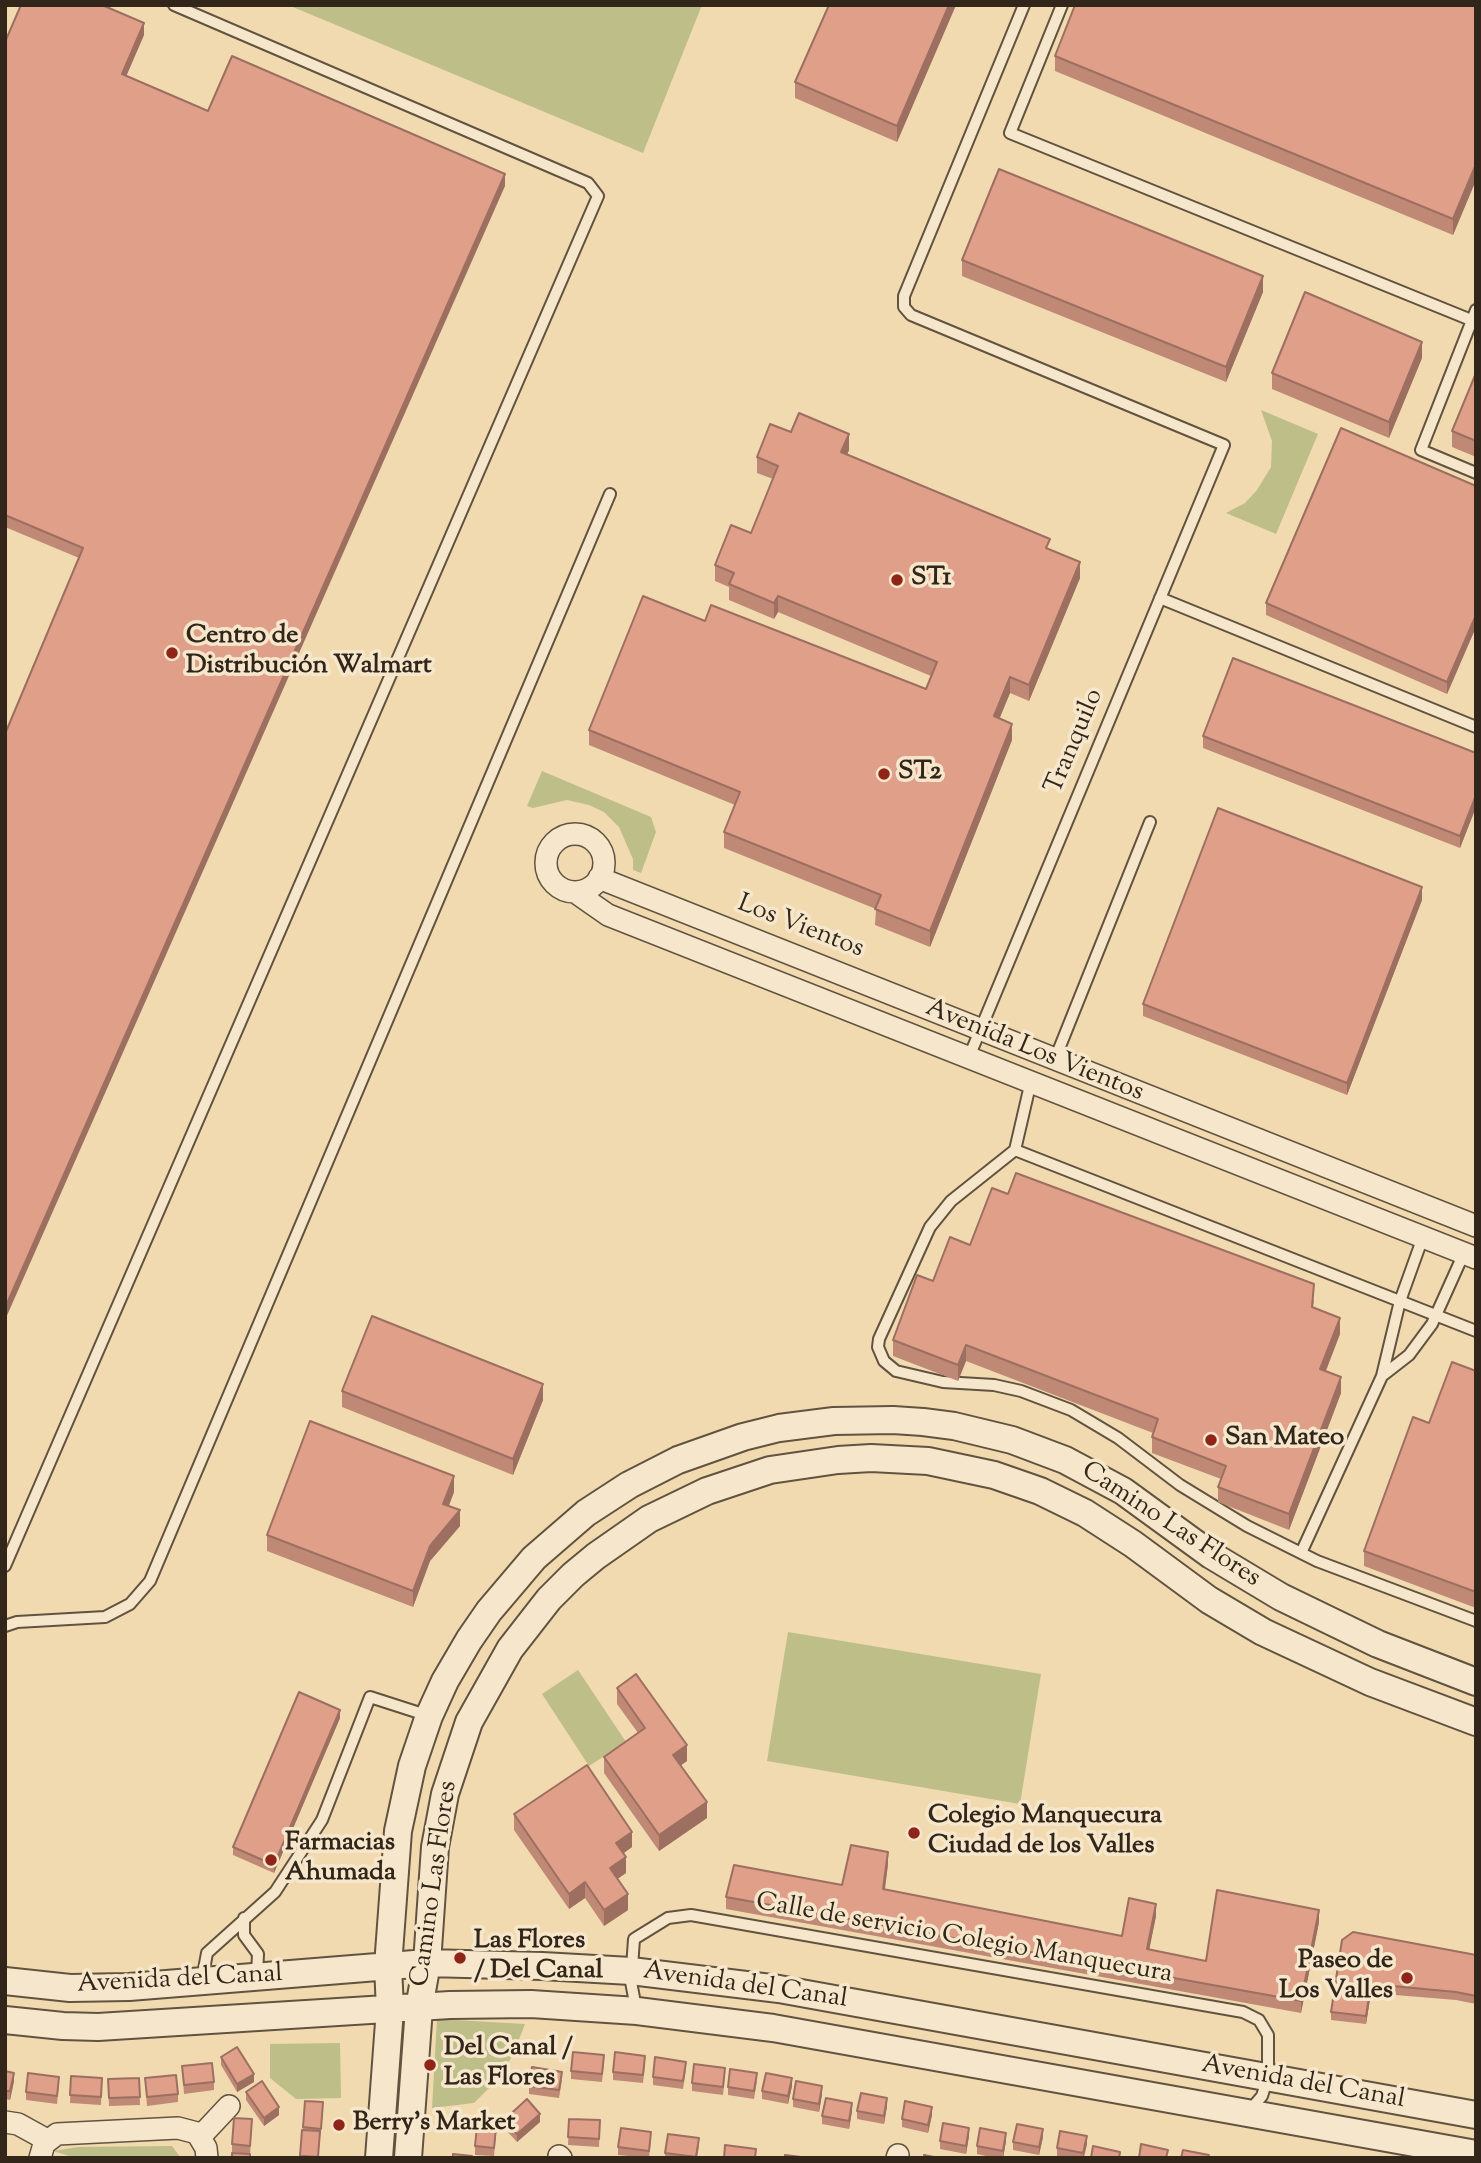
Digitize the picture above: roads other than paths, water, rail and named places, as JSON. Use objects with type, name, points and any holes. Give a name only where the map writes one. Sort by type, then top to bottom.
[{"type":"street","name":"Avenida Los Vientos","points":[[599,878],[603,857],[591,839],[570,835],[557,840],[548,851],[546,866],[551,879],[561,889],[575,892],[608,915],[1470,1256]]},
{"type":"street","name":"Los Vientos","points":[[599,878],[981,1029]]},
{"type":"street","points":[[575,892],[589,888],[599,878]]},
{"type":"street","name":"Avenida Los Vientos","points":[[981,1029],[1476,1226]]},
{"type":"street","name":"Camino Las Flores","points":[[379,2158],[390,2009],[387,1966],[401,1812],[429,1716],[456,1661],[489,1611],[534,1558],[586,1513],[637,1480],[710,1448],[779,1428],[853,1420],[893,1420],[954,1426],[1012,1440],[1065,1460],[1123,1491],[1211,1555],[1281,1597],[1378,1644],[1476,1682]]},
{"type":"street","name":"Camino Las Flores","points":[[408,2158],[435,1847],[452,1767],[469,1721],[510,1649],[549,1599],[621,1537],[688,1499],[770,1470],[838,1460],[909,1460],[971,1469],[1017,1483],[1085,1513],[1133,1544],[1209,1600],[1263,1632],[1370,1682],[1476,1722]]},
{"type":"street","name":"Avenida del Canal","points":[[5,1981],[41,1986],[100,1988],[427,1963],[631,1972],[779,1989],[1476,2115]]},
{"type":"street","name":"Avenida del Canal","points":[[5,2020],[97,2027],[390,2009],[531,2004],[637,2011],[774,2028],[1476,2154]]},
{"type":"street","points":[[5,2123],[18,2124],[44,2149],[63,2133],[178,2127],[191,2130],[204,2148],[229,2106]]},
{"type":"lane","points":[[5,1566],[598,196],[587,183],[174,5]]},
{"type":"lane","name":"Tranquilo","points":[[969,1057],[1224,444],[911,315],[904,307],[904,296],[1024,5]]},
{"type":"lane","points":[[1062,5],[1010,133],[1474,317],[1421,450],[1476,473]]},
{"type":"lane","points":[[5,1626],[17,1622],[105,1617],[130,1604],[150,1581],[610,494]]},
{"type":"lane","points":[[1160,598],[1476,727]]},
{"type":"lane","points":[[1055,1059],[1150,822]]},
{"type":"lane","points":[[1031,1081],[1015,1150],[951,1201],[930,1227],[879,1339],[878,1347],[884,1361],[896,1371],[943,1382],[994,1385],[1021,1391],[1071,1410],[1118,1438],[1213,1507],[1301,1553],[1476,1621]]},
{"type":"lane","points":[[1015,1150],[1476,1331]]},
{"type":"lane","points":[[1301,1553],[1382,1376],[1400,1301],[1423,1237]]},
{"type":"lane","points":[[1382,1376],[1409,1355],[1420,1342],[1470,1256]]},
{"type":"lane","points":[[201,1982],[207,1953],[275,1892],[322,1820],[370,1697],[429,1716]]},
{"type":"lane","name":"Calle de servicio Colegio Manquecura","points":[[637,2011],[632,1993],[631,1972],[634,1939],[668,1918],[691,1915],[1242,2011],[1259,2020],[1269,2035],[1268,2077],[1262,2096],[1246,2113]]},
{"type":"lane","points":[[244,1918],[244,1935],[258,1954],[257,1978]]},
{"type":"place","name":"ST1","points":[[897,580]]},
{"type":"place","name":"Centro de Distribución Walmart","points":[[172,653]]},
{"type":"place","name":"ST2","points":[[884,774]]},
{"type":"place","name":"San Mateo","points":[[1211,1440]]},
{"type":"place","name":"Colegio Manquecura Ciudad de los Valles","points":[[914,1833]]},
{"type":"place","name":"Farmacias Ahumada","points":[[271,1860]]},
{"type":"place","name":"Las Flores / Del Canal","points":[[460,1958]]},
{"type":"place","name":"Paseo de Los Valles","points":[[1407,1978]]},
{"type":"place","name":"Del Canal / Las Flores","points":[[430,2065]]},
{"type":"place","name":"Berry's Market","points":[[339,2125]]}]
